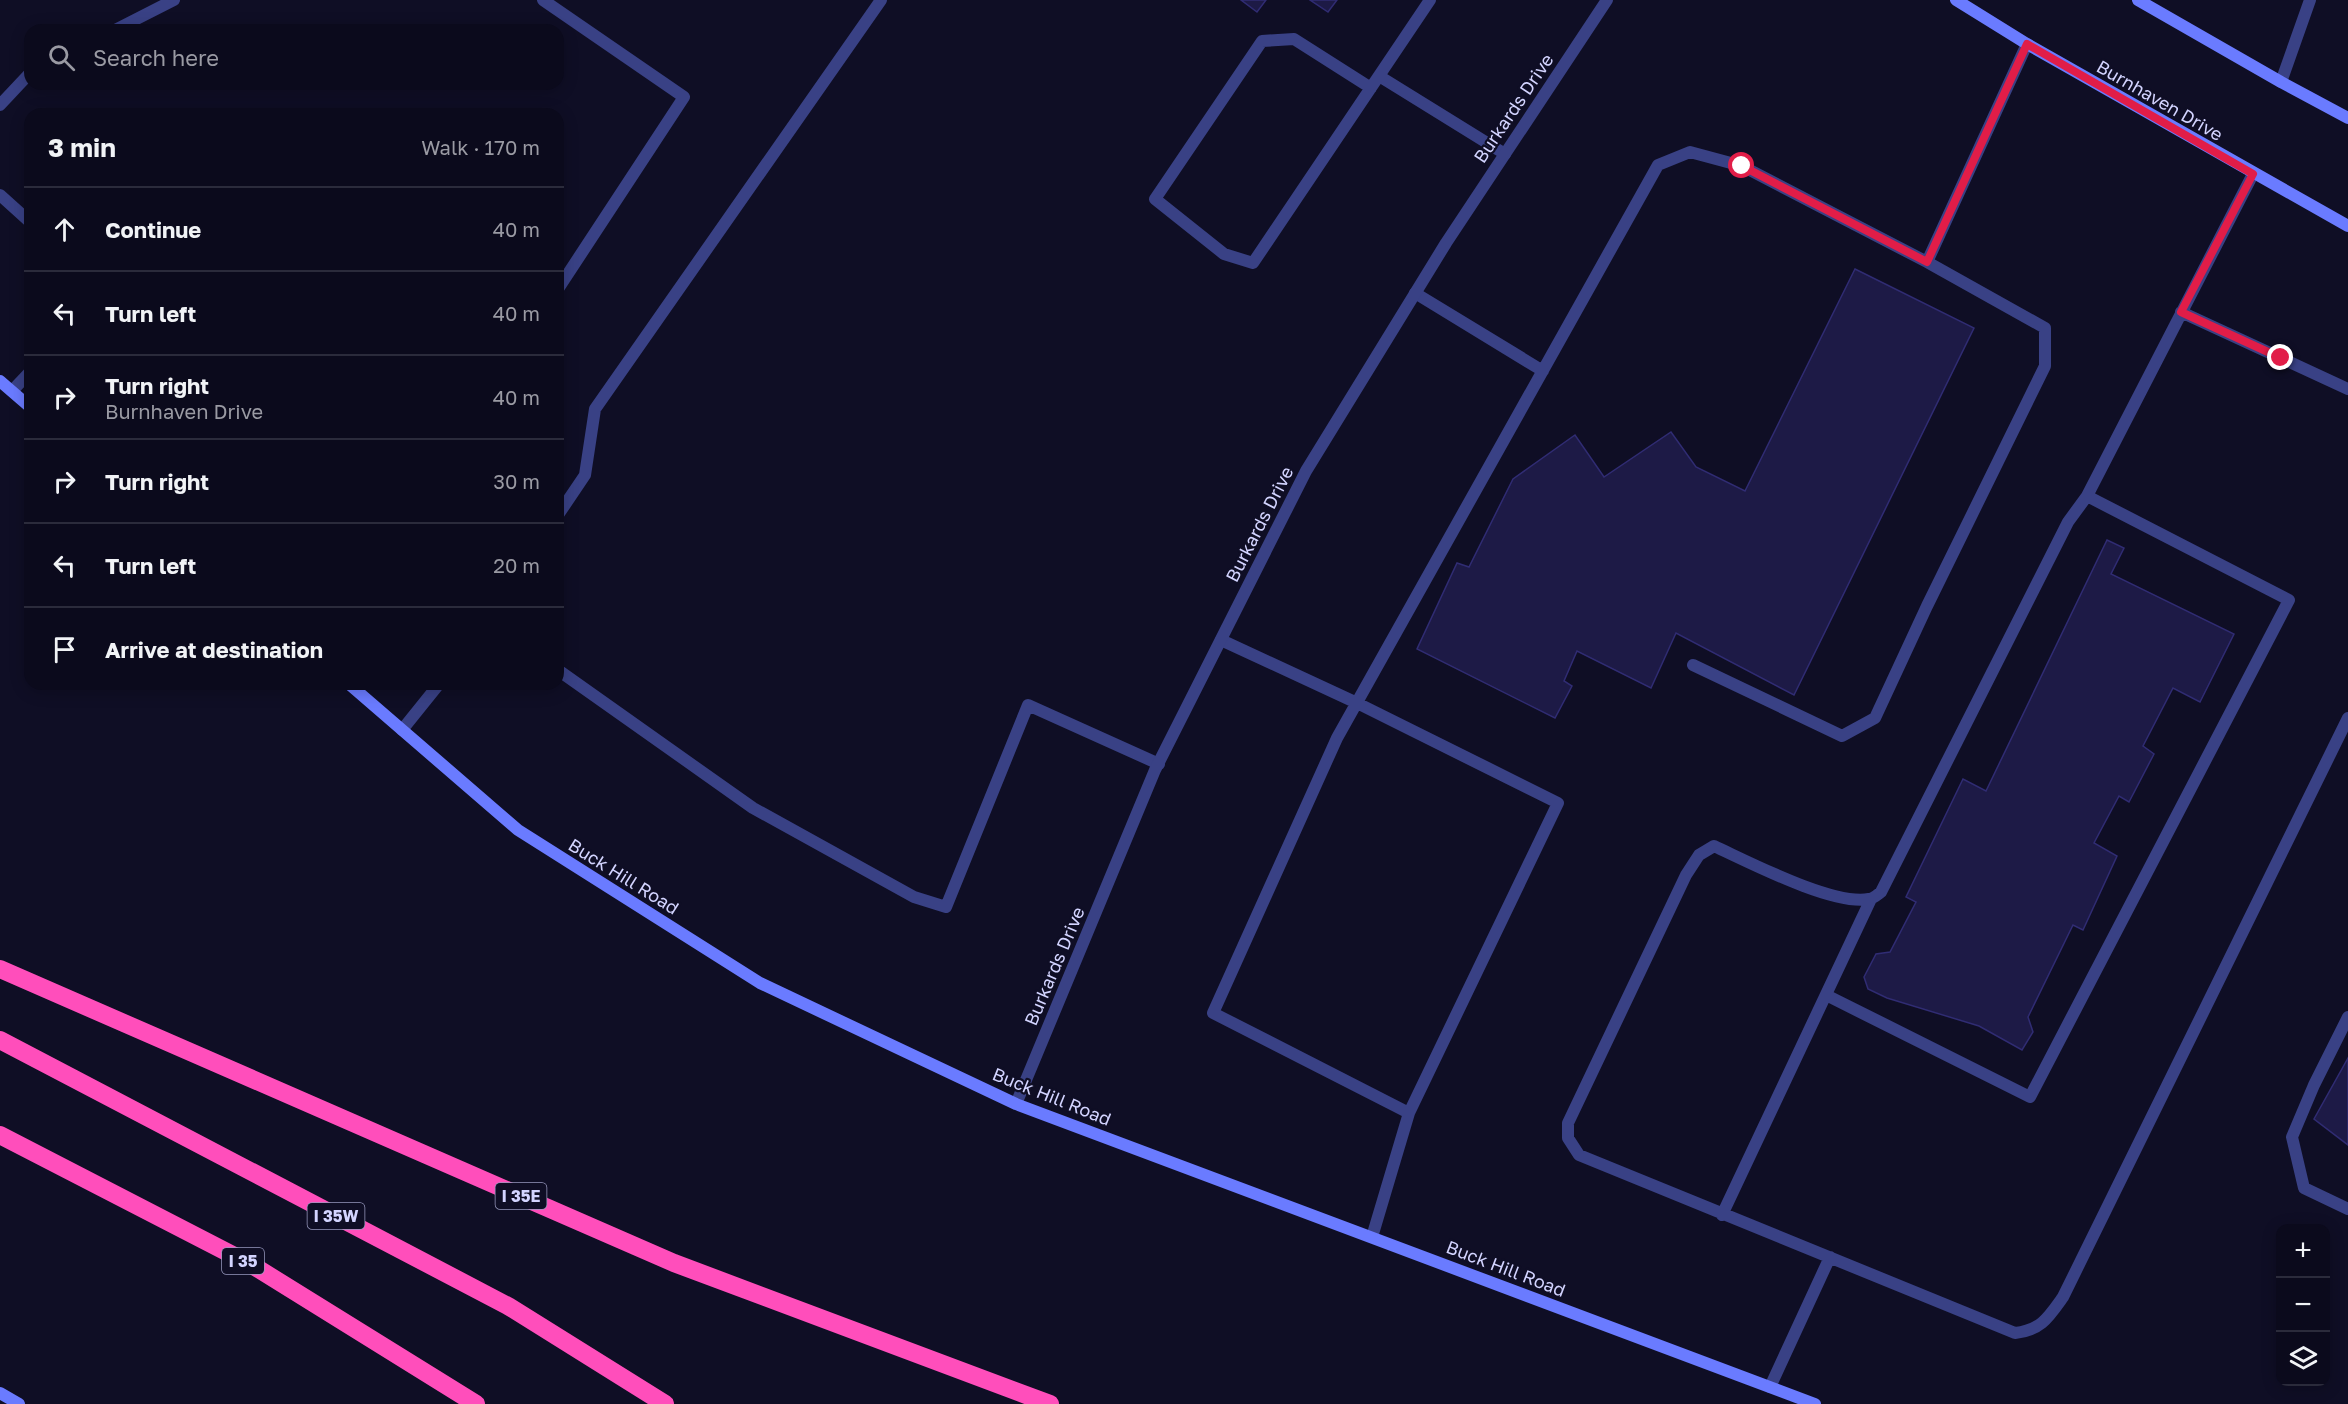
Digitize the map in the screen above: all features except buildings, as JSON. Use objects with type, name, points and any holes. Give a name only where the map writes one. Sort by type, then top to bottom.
[{"type":"highway","name":"I 35E","points":[[0,969],[674,1263],[1050,1404]]},
{"type":"highway","name":"I 35W","points":[[0,1040],[508,1306],[665,1404]]},
{"type":"highway","name":"I 35","points":[[0,1135],[252,1265],[476,1404]]},
{"type":"street","points":[[127,24],[174,0]]},
{"type":"street","points":[[543,0],[684,97],[564,280]]},
{"type":"street","points":[[564,506],[585,475],[595,410],[881,0]]},
{"type":"street","points":[[1371,88],[1294,39],[1262,41],[1155,199],[1224,254],[1253,263],[1371,88],[1430,0]]},
{"type":"street","name":"Burkards Drive","points":[[1016,1104],[1159,764],[1306,471],[1415,293],[1606,0]]},
{"type":"street","name":"Burnhaven Drive","points":[[1956,0],[2027,44],[2348,226]]},
{"type":"street","points":[[2138,0],[2348,118]]},
{"type":"street","points":[[2281,82],[2310,0]]},
{"type":"street","points":[[1927,262],[2027,44]]},
{"type":"street","points":[[1379,76],[1505,154]]},
{"type":"street","points":[[0,105],[24,79]]},
{"type":"street","points":[[1410,1113],[1214,1013],[1337,738],[1658,165],[1690,152],[1742,166],[1927,262],[2045,328],[2045,366],[1927,606],[1875,718],[1842,736],[1693,665]]},
{"type":"street","points":[[1722,1215],[1871,900],[1881,892],[2068,522],[2087,496],[2253,174]]},
{"type":"street","points":[[0,195],[24,217]]},
{"type":"street","points":[[1415,293],[1543,371]]},
{"type":"street","points":[[2181,312],[2348,389]]},
{"type":"street","points":[[12,392],[24,379]]},
{"type":"street","points":[[0,381],[24,402]]},
{"type":"street","points":[[1826,995],[2030,1097],[2036,1086],[2289,600],[2087,496]]},
{"type":"street","points":[[1221,640],[1357,703],[1558,803],[1410,1113],[1372,1238]]},
{"type":"street","points":[[564,674],[753,808],[914,897],[946,907],[1028,705],[1159,764]]},
{"type":"street","name":"Buck Hill Road","points":[[356,690],[518,830],[760,983],[1016,1104],[1815,1404]]},
{"type":"street","points":[[402,730],[434,690]]},
{"type":"street","points":[[1871,900],[1853,900],[1814,890],[1714,846],[1700,855],[1686,875],[1568,1123],[1568,1138],[1579,1155],[1722,1215],[2015,1333],[2031,1331],[2047,1319],[2063,1297],[2348,718]]},
{"type":"street","points":[[2348,1017],[2314,1085],[2292,1137],[2304,1188],[2348,1209]]},
{"type":"street","points":[[1770,1387],[1830,1257]]},
{"type":"street","points":[[0,1393],[19,1404]]},
{"type":"route","points":[[1742,166],[1927,262],[2027,44],[2253,174],[2181,312],[2281,358]]}]
